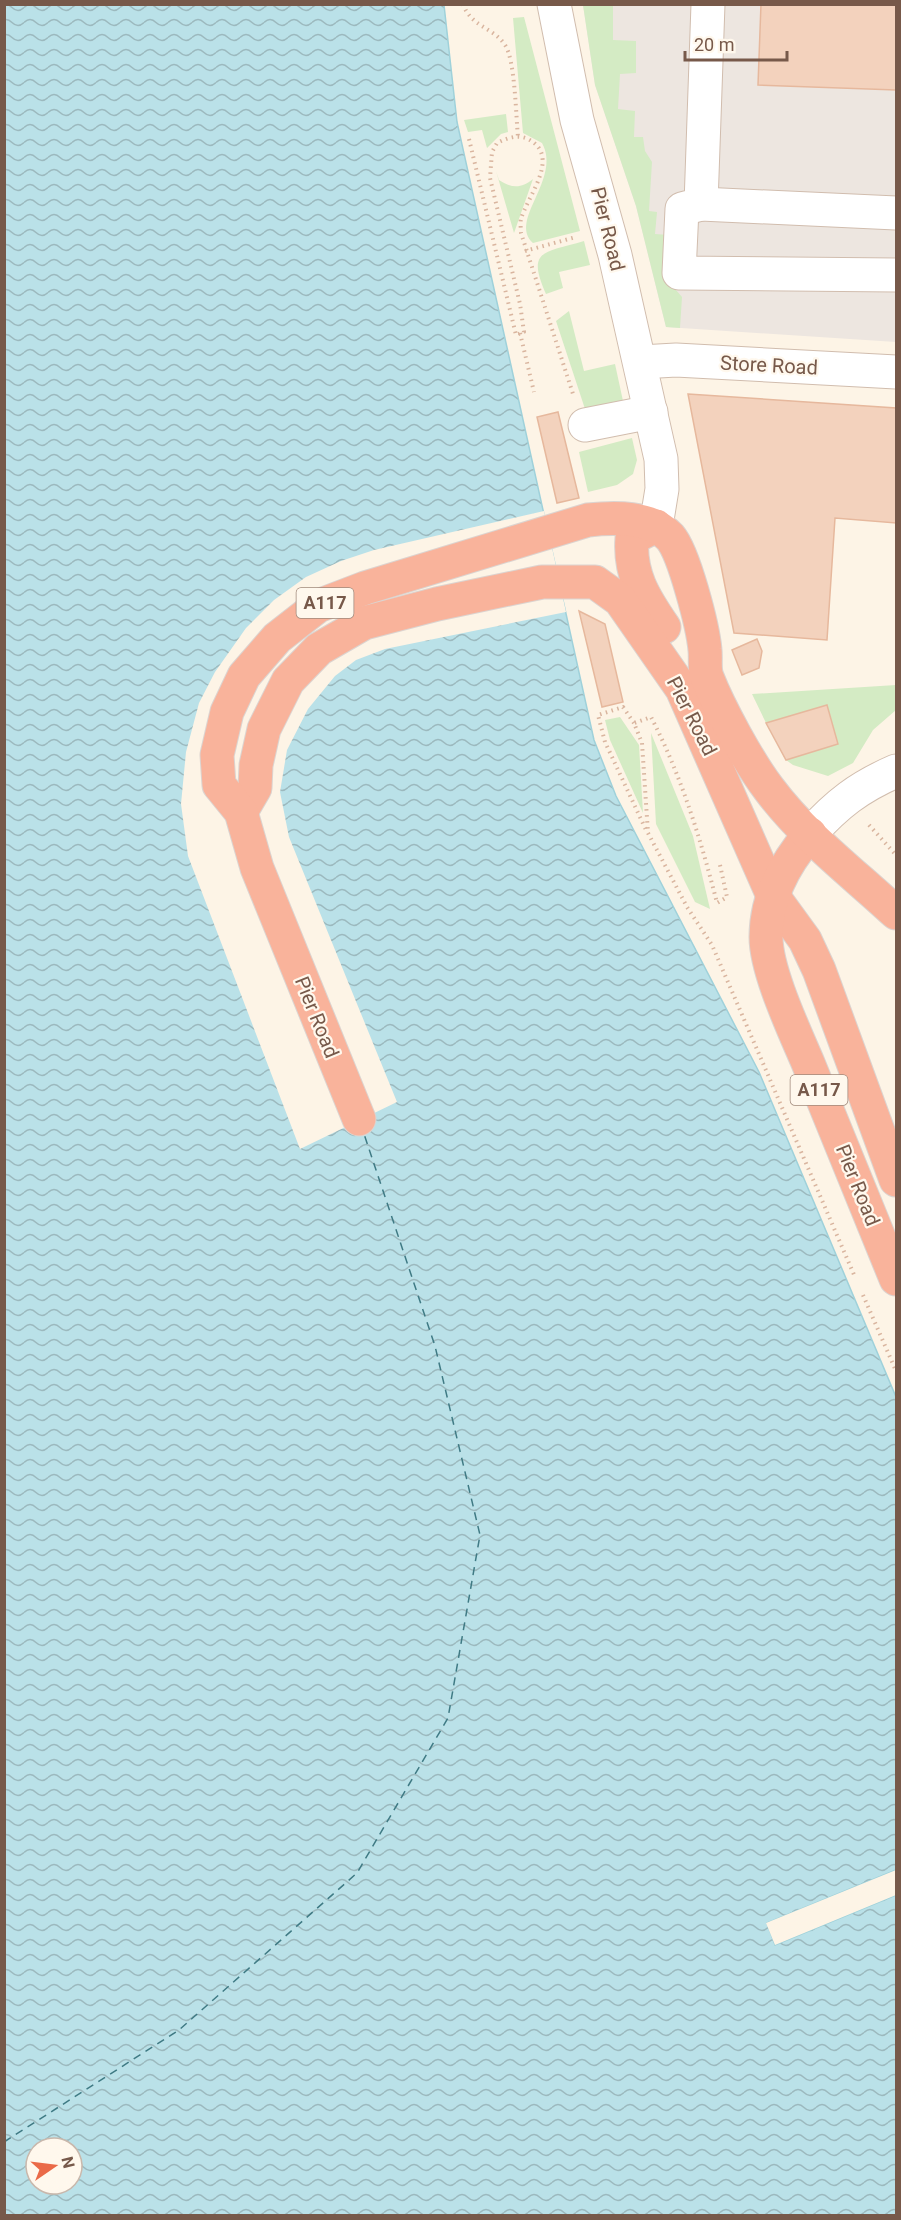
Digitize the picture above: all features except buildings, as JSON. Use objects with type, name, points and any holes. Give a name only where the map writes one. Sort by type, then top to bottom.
[{"type":"highway","name":"Pier Road","points":[[359,1119],[257,868],[241,812],[219,785],[217,755],[227,712],[244,676],[277,638],[318,606],[365,588],[573,524],[614,517],[656,526],[671,538],[681,558],[705,649],[706,675],[730,724],[768,789],[810,834],[897,913]]},
{"type":"highway","points":[[656,526],[632,538],[630,558],[637,582],[684,657],[706,675]]},
{"type":"highway","name":"Pier Road","points":[[241,812],[255,788],[256,765],[264,729],[288,681],[319,649],[364,623],[543,582],[586,580],[604,587],[620,600],[682,689],[773,896],[767,927],[768,954],[793,1026],[897,1279]]},
{"type":"highway","points":[[810,834],[788,864],[773,896],[805,940],[819,970],[897,1180]]},
{"type":"street","name":"Pier Road","points":[[554,4],[577,120],[593,168],[641,362],[661,459],[662,489],[656,526]]},
{"type":"street","points":[[701,204],[708,4]]},
{"type":"street","points":[[897,213],[701,204],[682,209],[679,273],[897,275]]},
{"type":"street","name":"Store Road","points":[[641,362],[676,360],[897,372]]},
{"type":"street","points":[[585,424],[651,412]]},
{"type":"street","points":[[810,834],[832,811],[864,785],[897,771]]},
{"type":"path","points":[[463,4],[473,22],[497,36],[506,45],[510,55],[518,137]]},
{"type":"path","points":[[469,139],[516,335],[524,332],[520,304],[490,178],[492,152],[497,143],[518,137],[534,142],[541,151],[541,177],[521,219],[521,233],[525,251],[585,424]]},
{"type":"path","points":[[525,251],[587,234]]},
{"type":"path","points":[[520,333],[534,392]]},
{"type":"path","points":[[648,834],[642,743],[633,723],[622,707],[598,715],[605,742],[648,834],[687,907],[712,945],[897,1371]]},
{"type":"path","points":[[633,723],[651,717],[663,740],[702,847],[717,903],[727,897]]},
{"type":"path","points":[[864,819],[897,855]]},
{"type":"shaded area","points":[[583,5],[896,5],[896,342],[666,327],[636,206],[595,85]]},
{"type":"green space","points":[[583,5],[613,5],[613,40],[636,41],[636,73],[620,74],[618,109],[635,111],[634,137],[643,137],[645,151],[652,162],[649,211],[657,212],[655,234],[669,235],[669,282],[682,297],[680,328],[666,327],[636,206],[595,85]]},
{"type":"green space","points":[[524,17],[580,231],[533,243],[527,234],[527,223],[546,171],[546,157],[542,143],[523,133],[513,18]]},
{"type":"green space","points":[[506,114],[508,132],[501,134],[487,148],[482,130],[468,132],[464,120]]},
{"type":"green space","points":[[496,171],[499,180],[512,186],[520,186],[533,179],[514,233]]},
{"type":"green space","points":[[584,241],[590,265],[559,272],[563,288],[546,294],[538,268],[542,255]]},
{"type":"green space","points":[[569,311],[584,371],[615,364],[623,401],[585,409],[556,321]]},
{"type":"green space","points":[[632,438],[637,460],[633,474],[617,485],[588,492],[579,452]]},
{"type":"green space","points":[[896,685],[896,710],[873,730],[853,763],[828,776],[793,765],[786,760],[838,744],[827,705],[766,723],[752,694]]},
{"type":"green space","points":[[620,717],[639,745],[643,813],[610,740],[605,720]]},
{"type":"green space","points":[[651,733],[693,836],[710,909],[695,902],[656,824]]},
{"type":"water","points":[[5,5],[444,5],[457,122],[594,740],[616,796],[759,1072],[896,1397],[896,1870],[767,1923],[775,1945],[896,1895],[896,2215],[5,2216]]},
{"type":"pier","points":[[544,511],[566,612],[385,649],[356,660],[335,676],[308,709],[287,750],[280,792],[289,837],[397,1102],[300,1149],[188,856],[181,804],[186,752],[199,703],[215,672],[246,628],[274,600],[306,577],[341,561],[374,550]]},
{"type":"pier","points":[[896,1870],[896,1874],[770,1925],[777,1941],[896,1892],[896,1895],[775,1945],[766,1923]]},
{"type":"ferry route","points":[[4,2142],[179,2030],[357,1873],[448,1718],[480,1535],[435,1346],[364,1134]]}]
